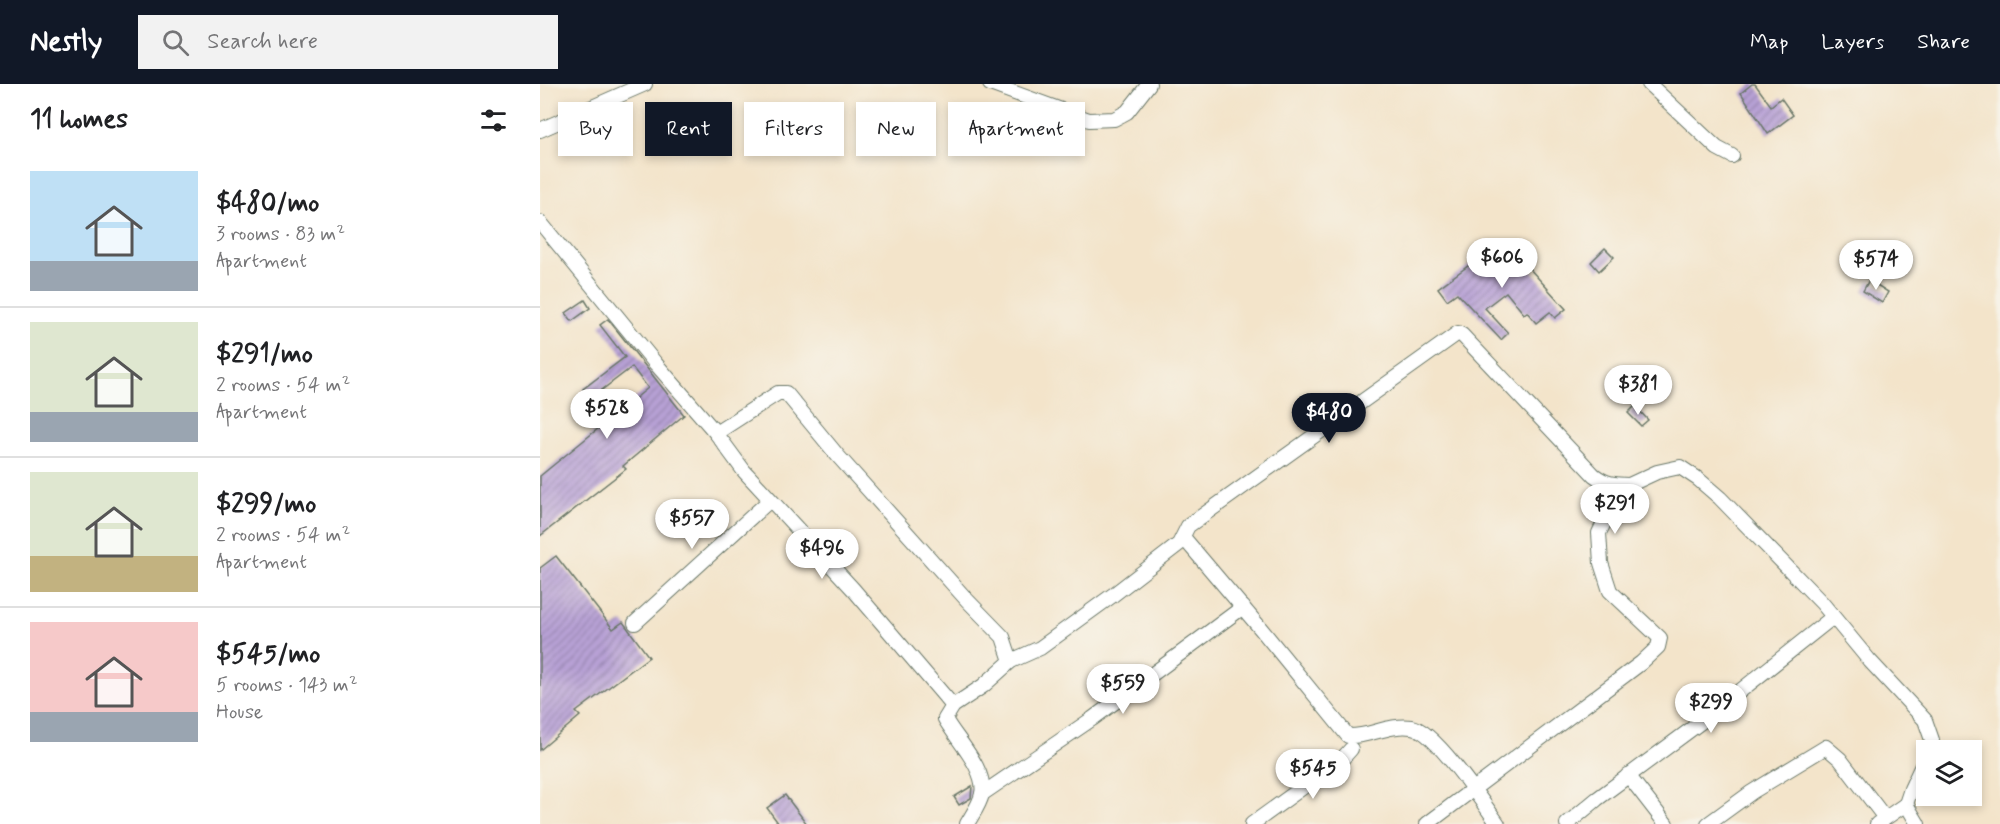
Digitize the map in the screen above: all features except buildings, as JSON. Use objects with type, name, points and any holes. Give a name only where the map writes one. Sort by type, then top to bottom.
[{"type":"street","points":[[540,130],[645,84]]},
{"type":"street","points":[[990,84],[1089,120],[1114,119],[1127,112],[1149,84]]},
{"type":"street","points":[[1649,84],[1717,148],[1732,156]]},
{"type":"street","points":[[540,222],[656,364],[717,433],[744,471],[853,589],[953,706]]},
{"type":"street","points":[[967,824],[982,794],[982,779],[945,719],[953,706],[983,686],[1011,661],[1050,641],[1179,544],[1188,526],[1458,333],[1512,386],[1594,475],[1604,482],[1613,485],[1629,485],[1657,472],[1680,467],[1698,479],[1720,498],[1833,616],[1869,660],[1925,720],[1932,740]]},
{"type":"street","points":[[717,433],[778,393],[786,393],[838,456],[1003,637],[1011,661]]},
{"type":"street","points":[[1427,824],[1658,647],[1660,638],[1610,591],[1601,563],[1599,533],[1612,506],[1629,485]]},
{"type":"street","points":[[635,623],[770,500]]},
{"type":"street","points":[[1183,537],[1348,736],[1358,737],[1387,727],[1414,727],[1432,739],[1474,790],[1498,824]]},
{"type":"street","points":[[982,794],[1092,719],[1243,607]]},
{"type":"street","points":[[1567,824],[1705,719],[1833,616]]},
{"type":"street","points":[[1708,824],[1752,792],[1826,747],[1840,759],[1881,821],[1906,804],[1916,778]]},
{"type":"street","points":[[1252,824],[1342,759],[1351,749]]},
{"type":"street","points":[[1628,776],[1666,824]]},
{"type":"street","points":[[1906,804],[1918,824]]}]
